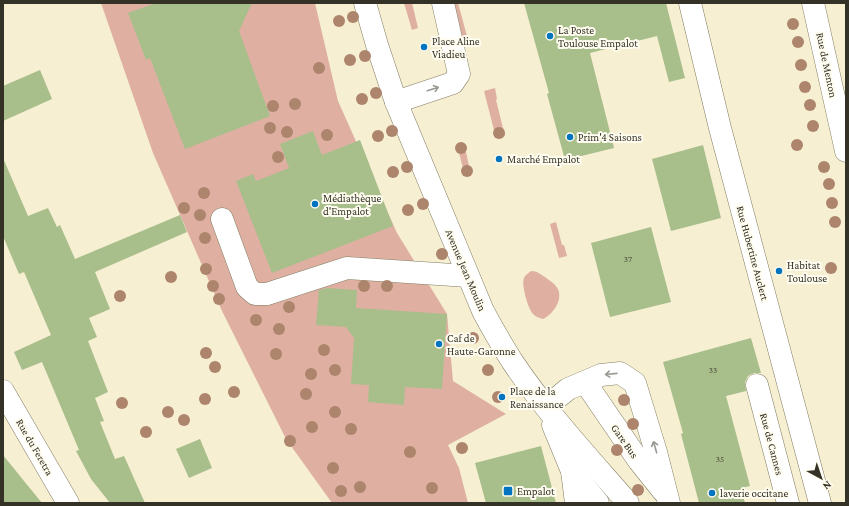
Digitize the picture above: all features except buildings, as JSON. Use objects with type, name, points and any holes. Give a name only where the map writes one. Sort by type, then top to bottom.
[{"type":"street","name":"Avenue Jean Moulin","points":[[365,3],[396,102],[483,311],[513,362],[546,407],[628,503]]},
{"type":"street","points":[[396,102],[453,83],[460,74],[443,3]]},
{"type":"street","name":"Rue Hubertine Auclert","points":[[690,3],[720,128],[820,503]]},
{"type":"street","name":"Rue de Menton","points":[[813,3],[846,151]]},
{"type":"street","points":[[222,219],[247,287],[255,294],[267,294],[347,268],[468,276]]},
{"type":"street","name":"Gare Bus","points":[[620,373],[636,383],[669,501],[639,461],[585,382],[601,375],[620,373]]},
{"type":"street","points":[[576,503],[572,471],[546,407],[568,390],[585,382]]},
{"type":"street","name":"Rue de Cannes","points":[[757,385],[788,503]]},
{"type":"street","name":"Rue du Feretra","points":[[3,391],[68,503]]},
{"type":"street","points":[[572,471],[598,503]]},
{"type":"shaded area","points":[[101,3],[315,3],[338,101],[397,233],[447,314],[453,381],[506,414],[448,445],[459,468],[468,503],[332,503],[286,439],[222,311],[153,153]]},
{"type":"shaded area","points":[[404,3],[412,3],[418,28],[412,30]]},
{"type":"shaded area","points":[[458,3],[467,36],[458,39],[449,5]]},
{"type":"shaded area","points":[[495,88],[496,100],[505,136],[496,138],[484,91]]},
{"type":"shaded area","points":[[464,143],[471,175],[465,176],[457,145]]},
{"type":"shaded area","points":[[556,222],[562,245],[564,245],[567,256],[559,258],[550,224]]},
{"type":"shaded area","points":[[531,271],[545,277],[558,289],[559,299],[555,309],[543,319],[534,315],[529,308],[523,286],[525,276]]},
{"type":"place","name":"La Poste Toulouse Empalot","points":[[550,36]]},
{"type":"place","name":"Place Aline Viadieu","points":[[424,47]]},
{"type":"place","name":"Prim'4 Saisons","points":[[570,137]]},
{"type":"place","name":"Marché Empalot","points":[[499,159]]},
{"type":"place","name":"Médiathèque d'Empalot","points":[[315,204]]},
{"type":"place","name":"Habitat Toulouse","points":[[779,271]]},
{"type":"place","name":"Caf de Haute-Garonne","points":[[439,344]]},
{"type":"place","name":"Place de la Renaissance","points":[[502,397]]},
{"type":"place","name":"Empalot","points":[[508,491]]},
{"type":"place","name":"laverie occitane","points":[[712,493]]}]
